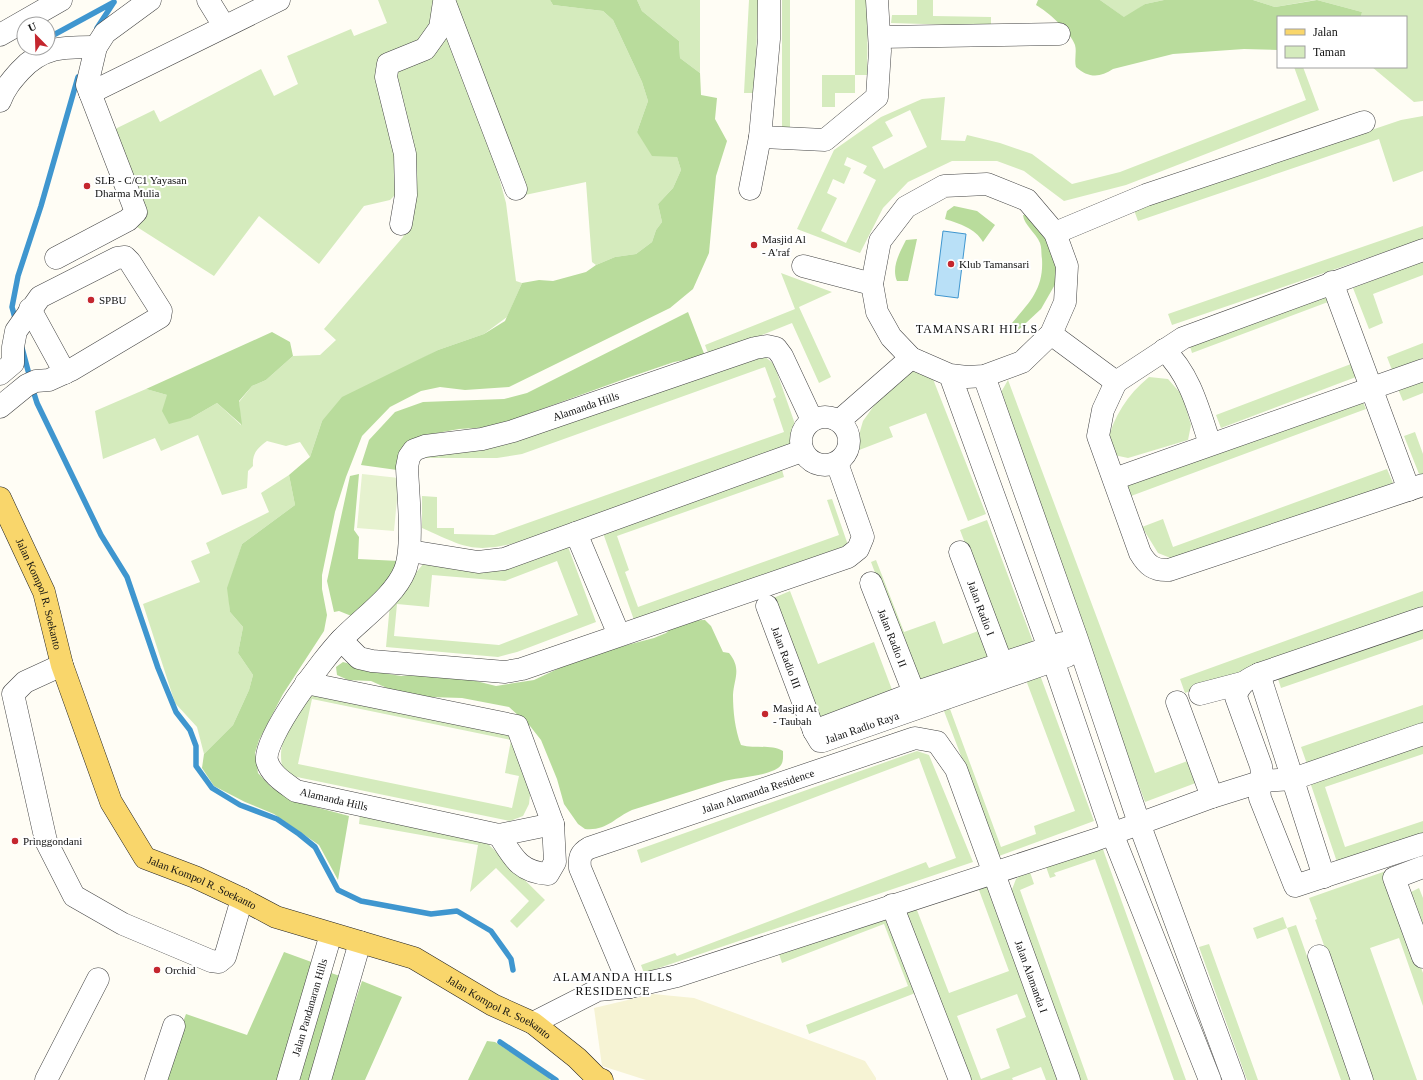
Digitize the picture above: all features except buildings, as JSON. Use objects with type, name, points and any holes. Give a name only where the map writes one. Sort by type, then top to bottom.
[{"type":"main road","name":"Jalan Kompol R. Soekanto","points":[[2,505],[44,592],[62,665],[111,802],[145,858],[195,877],[276,917],[414,958],[494,1005],[533,1023],[577,1058],[599,1080]]},
{"type":"street","points":[[2,27],[61,0]]},
{"type":"street","points":[[0,101],[6,85],[28,62],[41,54],[56,49],[87,47],[150,0]]},
{"type":"street","points":[[208,0],[224,26]]},
{"type":"street","points":[[90,93],[279,0]]},
{"type":"street","points":[[750,189],[760,137],[769,39],[769,0]]},
{"type":"street","points":[[760,137],[825,140],[877,97],[880,38],[877,0]]},
{"type":"street","points":[[444,1],[516,189]]},
{"type":"street","points":[[401,224],[406,195],[405,154],[386,77],[388,64],[425,49],[440,28],[444,1]]},
{"type":"street","points":[[880,38],[1059,34]]},
{"type":"street","points":[[56,258],[128,220],[136,212],[87,85],[87,47]]},
{"type":"street","points":[[1055,233],[1146,195],[1364,122]]},
{"type":"street","points":[[987,184],[1027,200],[1055,233],[1067,266],[1065,302],[1051,334],[1022,362],[984,376],[967,377],[950,375],[911,358],[890,337],[877,312],[872,284],[880,241],[906,207],[944,186],[987,184]]},
{"type":"street","points":[[1332,282],[1372,389],[1416,488],[1169,570],[1159,571],[1145,562],[1140,553],[1098,436],[1103,410],[1116,382],[1183,338],[1332,282],[1423,250]]},
{"type":"street","points":[[0,374],[14,363],[13,347],[22,322],[40,297],[117,258],[125,257],[161,311],[160,317],[65,373],[49,380],[32,383],[0,407]]},
{"type":"street","points":[[803,266],[872,284]]},
{"type":"street","points":[[22,322],[65,373]]},
{"type":"street","points":[[1051,334],[1116,382]]},
{"type":"street","name":"Alamanda Hills","points":[[553,824],[499,835],[296,791],[277,777],[267,761],[270,742],[306,683],[341,640],[394,589],[405,570],[410,551],[409,457],[414,450],[425,446],[482,439],[513,431],[755,348],[767,346],[776,348],[782,356],[812,420]]},
{"type":"street","points":[[1164,350],[1175,360],[1182,372],[1210,444]]},
{"type":"street","points":[[839,421],[911,358]]},
{"type":"street","points":[[1114,479],[1423,370]]},
{"type":"street","points":[[950,375],[1051,654],[1112,833],[1210,1080]]},
{"type":"street","points":[[984,376],[1080,645],[1139,823],[1234,1080]]},
{"type":"street","points":[[821,417],[831,417],[839,421],[846,428],[849,438],[849,447],[844,456],[837,463],[824,466],[810,462],[802,451],[800,438],[805,426],[812,420],[821,417]]},
{"type":"street","points":[[410,551],[478,562],[504,559],[802,451]]},
{"type":"street","points":[[341,640],[359,658],[372,661],[505,672],[522,669],[848,557],[858,549],[863,537],[837,463]]},
{"type":"street","points":[[576,533],[619,635]]},
{"type":"street","name":"Jalan Radio I","points":[[960,552],[1002,664]]},
{"type":"street","name":"Jalan Radio II","points":[[871,583],[914,693]]},
{"type":"street","name":"Jalan Radio III","points":[[767,606],[814,730]]},
{"type":"street","points":[[1200,694],[1250,679],[1423,618]]},
{"type":"street","name":"Jalan Radio Raya","points":[[1051,654],[1002,664],[914,693],[814,730],[818,740],[823,741],[1051,654],[1080,645]]},
{"type":"street","points":[[62,665],[25,682],[13,694],[46,841],[74,896],[123,924],[211,961],[219,962],[225,957],[242,899]]},
{"type":"street","points":[[1250,679],[1293,779],[1324,877]]},
{"type":"street","points":[[1250,679],[1238,690],[1236,697],[1261,766],[1263,781],[1259,788],[1260,798],[1295,886],[1423,844]]},
{"type":"street","points":[[306,683],[517,726],[553,824],[555,862],[548,874],[526,870],[513,857],[499,835]]},
{"type":"street","points":[[1177,702],[1212,797]]},
{"type":"street","points":[[533,1023],[598,990],[630,987],[677,976],[1112,833],[1212,797],[1263,781],[1293,779],[1423,734]]},
{"type":"street","name":"Jalan Alamanda Residence","points":[[630,987],[580,868],[579,858],[582,852],[589,848],[915,738],[937,742],[956,769],[992,872]]},
{"type":"street","points":[[1423,867],[1394,878],[1423,957]]},
{"type":"street","name":"Jalan Alamanda I","points":[[992,872],[1069,1080]]},
{"type":"street","points":[[892,905],[960,1080]]},
{"type":"street","name":"Jalan Pandanaran Hills","points":[[288,1080],[331,934]]},
{"type":"street","points":[[320,1080],[360,942]]},
{"type":"street","points":[[1318,956],[1362,1080]]},
{"type":"street","points":[[46,1080],[98,979]]},
{"type":"street","points":[[156,1080],[174,1026]]},
{"type":"shaded area","points":[[653,994],[694,998],[865,1061],[876,1080],[646,1080],[602,1066],[594,1008]]},
{"type":"green space","points":[[378,0],[436,0],[427,37],[394,55],[397,138],[395,195],[390,200],[364,206],[319,264],[259,216],[214,276],[137,227],[140,208],[111,131],[154,110],[160,122],[261,69],[274,96],[298,84],[287,56],[351,29],[354,36],[387,23]]},
{"type":"green space","points":[[449,0],[550,0],[553,5],[603,11],[613,20],[642,82],[648,101],[637,132],[677,157],[681,170],[673,188],[658,204],[662,222],[656,230],[652,242],[636,254],[615,257],[596,265],[592,262],[586,182],[525,195]]},
{"type":"green space","points":[[550,0],[637,0],[642,11],[679,41],[680,58],[700,73],[701,95],[717,98],[715,119],[727,141],[716,176],[709,253],[693,289],[670,308],[509,387],[465,390],[440,387],[421,391],[390,407],[362,436],[346,477],[335,512],[322,575],[322,589],[327,615],[324,631],[283,694],[259,740],[255,753],[258,773],[271,787],[293,801],[349,816],[338,880],[319,845],[274,814],[245,802],[214,786],[202,768],[204,754],[233,725],[249,690],[253,675],[238,653],[243,627],[230,612],[227,588],[242,544],[295,505],[289,475],[310,457],[322,421],[342,397],[438,350],[484,334],[505,321],[522,283],[539,280],[553,281],[586,272],[596,265],[615,257],[636,254],[652,242],[656,230],[662,222],[658,204],[673,188],[681,170],[677,157],[652,156],[637,132],[648,101],[642,82],[613,20],[603,11],[553,5]]},
{"type":"green space","points":[[637,0],[700,0],[700,73],[680,58],[679,41],[642,11]]},
{"type":"green space","points":[[749,0],[758,0],[755,93],[744,93]]},
{"type":"green space","points":[[782,0],[790,0],[790,133],[782,133]]},
{"type":"green space","points":[[855,0],[868,0],[867,75],[855,75]]},
{"type":"green space","points":[[917,0],[933,0],[933,16],[991,17],[991,26],[891,23],[892,15],[917,15]]},
{"type":"green space","points":[[1038,0],[1100,0],[1124,17],[1145,4],[1164,0],[1253,0],[1275,7],[1317,0],[1362,12],[1361,16],[1277,16],[1277,50],[1244,49],[1173,54],[1113,69],[1103,74],[1094,76],[1081,71],[1076,67],[1076,48],[1072,40],[1058,22],[1036,5]]},
{"type":"green space","points":[[1100,0],[1164,0],[1145,4],[1125,18]]},
{"type":"green space","points":[[1253,0],[1315,0],[1275,7]]},
{"type":"green space","points":[[1317,0],[1423,0],[1423,101],[1414,102],[1373,68],[1407,68],[1407,16],[1361,16],[1362,12]]},
{"type":"green space","points":[[447,21],[491,148],[506,203],[516,281],[522,283],[507,317],[484,334],[438,350],[392,374],[322,421],[310,457],[300,442],[286,446],[267,441],[260,446],[254,455],[253,466],[248,471],[247,488],[222,495],[198,435],[161,451],[155,438],[103,459],[95,411],[146,389],[167,395],[191,418],[217,403],[241,425],[239,402],[252,386],[266,380],[293,356],[320,355],[336,340],[324,329],[403,237],[415,206],[392,70]]},
{"type":"green space","points":[[1294,68],[1303,68],[1319,110],[1126,185],[1064,201],[1024,171],[997,161],[952,161],[908,182],[883,208],[860,253],[797,229],[834,150],[881,117],[922,99],[945,97],[941,140],[965,141],[967,135],[1000,143],[1032,154],[1072,184],[1120,172],[1306,100]],"holes":[[[910,110],[927,147],[884,169],[872,147],[893,136],[885,122]],[[847,157],[867,166],[863,173],[876,180],[846,243],[821,231],[837,198],[827,193],[833,179],[844,184],[851,168],[844,165]]]},
{"type":"green space","points":[[822,75],[855,75],[855,93],[835,93],[835,107],[822,107]]},
{"type":"green space","points":[[1423,116],[1423,171],[1393,182],[1379,139],[1138,221],[1134,210],[1401,120]]},
{"type":"green space","points":[[954,206],[977,211],[995,225],[983,242],[976,233],[962,225],[945,219],[947,211]]},
{"type":"green space","points":[[1023,215],[1034,216],[1056,246],[1057,281],[1041,309],[1014,334],[1008,328],[1027,305],[1037,289],[1042,270],[1040,243],[1024,219]]},
{"type":"green space","points":[[1423,226],[1423,239],[1172,325],[1168,314]]},
{"type":"green space","points":[[917,239],[908,281],[897,281],[895,270],[901,250],[906,240]]},
{"type":"green space","points":[[1423,261],[1423,275],[1373,294],[1383,323],[1369,329],[1353,288]]},
{"type":"green space","points":[[781,273],[832,292],[799,307],[831,377],[819,383],[792,323],[709,356],[705,345],[795,309]]},
{"type":"green space","points":[[1324,292],[1328,302],[1192,353],[1189,343]]},
{"type":"green space","points":[[688,312],[705,356],[674,362],[492,427],[459,429],[426,435],[397,470],[361,465],[369,440],[395,412],[423,402],[504,399],[527,393]]},
{"type":"green space","points":[[272,332],[290,342],[293,356],[266,380],[252,386],[239,401],[242,425],[217,403],[191,418],[169,424],[162,411],[167,395],[146,389]]},
{"type":"green space","points":[[1423,343],[1423,358],[1392,370],[1387,357]]},
{"type":"green space","points":[[760,353],[774,364],[796,427],[790,445],[520,542],[504,546],[490,548],[469,547],[422,528],[422,496],[437,497],[437,528],[454,528],[454,534],[494,535],[784,432],[773,399],[776,397],[765,367],[522,454],[497,458],[423,458]]},
{"type":"green space","points":[[1351,364],[1356,377],[1221,428],[1216,415]]},
{"type":"green space","points":[[912,368],[933,379],[986,514],[968,521],[926,413],[889,427],[893,437],[854,452],[863,421],[878,400]]},
{"type":"green space","points":[[1149,377],[1168,379],[1182,395],[1191,425],[1188,440],[1128,458],[1114,455],[1107,443],[1113,424],[1122,407],[1134,391]]},
{"type":"green space","points":[[1008,380],[1155,773],[1193,759],[1201,781],[1145,802],[996,401]]},
{"type":"green space","points":[[1423,380],[1423,393],[1403,401],[1398,389]]},
{"type":"green space","points":[[1361,397],[1366,409],[1131,496],[1126,483]]},
{"type":"green space","points":[[1415,432],[1423,454],[1423,478],[1421,479],[1404,436]]},
{"type":"green space","points":[[1387,469],[1393,483],[1178,561],[1158,553],[1142,527],[1163,519],[1173,547]]},
{"type":"green space","points":[[782,470],[784,477],[617,536],[629,570],[625,572],[638,607],[839,535],[827,500],[832,499],[848,545],[634,620],[603,533]]},
{"type":"green space","points":[[359,474],[354,530],[359,537],[358,559],[399,561],[392,582],[354,617],[339,611],[334,612],[327,581],[350,476]]},
{"type":"green space","points":[[362,474],[399,478],[394,531],[357,528]]},
{"type":"green space","points":[[289,475],[295,505],[242,544],[228,588],[230,612],[243,627],[238,653],[253,675],[249,690],[233,725],[204,754],[197,727],[175,703],[143,604],[200,582],[191,561],[210,553],[206,543],[269,512],[261,493]]},
{"type":"green space","points":[[987,520],[1035,647],[1008,657],[960,530]]},
{"type":"green space","points":[[567,544],[596,622],[517,652],[498,657],[386,647],[390,604],[424,563]],"holes":[[[557,561],[578,615],[499,645],[394,636],[397,604],[429,607],[432,575],[505,581]]]},
{"type":"green space","points":[[876,560],[904,632],[935,621],[943,644],[981,630],[992,659],[918,688],[871,562]]},
{"type":"green space","points":[[790,591],[818,664],[874,642],[894,695],[820,724],[771,599]]},
{"type":"green space","points":[[1423,591],[1423,607],[1185,693],[1180,679]]},
{"type":"green space","points":[[705,620],[711,626],[723,652],[729,653],[735,664],[736,674],[733,707],[741,745],[768,747],[783,751],[783,760],[781,764],[778,768],[772,771],[727,780],[632,810],[605,826],[593,829],[585,829],[578,824],[564,804],[557,779],[541,740],[530,726],[509,707],[462,698],[430,697],[396,692],[371,681],[348,680],[337,675],[336,667],[343,662],[383,673],[401,676],[420,675],[438,678],[456,676],[496,686],[534,680],[585,656],[654,638],[666,633],[680,621]]},
{"type":"green space","points":[[1423,626],[1423,639],[1281,688],[1277,676]]},
{"type":"green space","points":[[1040,675],[1094,821],[999,856],[944,711],[950,709],[1001,847],[1036,834],[1034,826],[1075,811],[1026,680]]},
{"type":"green space","points":[[310,689],[514,731],[531,786],[529,804],[523,816],[510,821],[292,776],[284,773],[281,762],[283,740],[292,719]],"holes":[[[312,699],[511,740],[505,773],[519,776],[512,808],[298,764]]]},
{"type":"green space","points":[[1423,705],[1423,723],[1307,764],[1301,747]]},
{"type":"green space","points":[[1423,740],[1423,754],[1325,787],[1345,847],[1423,821],[1423,836],[1338,865],[1309,779]]},
{"type":"green space","points":[[917,751],[929,755],[973,862],[644,973],[641,965],[675,953],[677,956],[926,862],[929,868],[956,858],[919,758],[641,863],[637,850]]},
{"type":"green space","points":[[360,815],[480,836],[545,900],[517,928],[510,921],[529,901],[496,868],[470,892],[478,845],[359,824]]},
{"type":"green space","points":[[1101,843],[1186,1080],[1174,1080],[1095,859],[1054,873],[1056,876],[1050,878],[1045,864]]},
{"type":"green space","points":[[1029,869],[1034,884],[1020,890],[1088,1080],[1078,1080],[1011,892],[1016,879]]},
{"type":"green space","points":[[1386,871],[1423,973],[1423,1006],[1399,938],[1370,948],[1417,1080],[1372,1080],[1315,920],[1317,919],[1309,898]]},
{"type":"green space","points":[[984,879],[1059,1080],[1046,1080],[1041,1067],[1012,1078],[1013,1080],[968,1080],[904,909],[915,905],[949,993],[1009,971],[976,882]],"holes":[[[1017,994],[1026,1017],[996,1029],[1010,1068],[981,1079],[957,1016]]]},
{"type":"green space","points":[[1419,888],[1423,898],[1423,925],[1411,892]]},
{"type":"green space","points":[[887,912],[918,992],[809,1034],[806,1025],[908,986],[884,924],[782,963],[779,954]]},
{"type":"green space","points":[[1283,917],[1287,928],[1257,939],[1253,928]]},
{"type":"green space","points":[[1296,925],[1351,1080],[1341,1080],[1287,928]]},
{"type":"green space","points":[[1209,944],[1258,1080],[1247,1080],[1199,947]]},
{"type":"green space","points":[[284,952],[317,964],[280,1080],[162,1080],[186,1014],[247,1035]]},
{"type":"green space","points":[[325,971],[346,978],[311,1080],[295,1080]]},
{"type":"green space","points":[[362,981],[402,997],[365,1080],[329,1080]]},
{"type":"green space","points":[[487,1041],[495,1042],[548,1076],[550,1080],[468,1080]]},
{"type":"water","name":"Klub Tamansari","points":[[943,231],[966,234],[958,298],[935,295]]},
{"type":"waterway","points":[[97,28],[114,2]]},
{"type":"waterway","points":[[56,34],[114,2]]},
{"type":"waterway","points":[[16,322],[12,307],[18,276],[41,206],[78,77]]},
{"type":"waterway","points":[[22,348],[30,378]]},
{"type":"waterway","points":[[32,387],[37,403],[101,535],[127,577],[158,668],[176,712],[190,730],[196,746],[196,766],[212,788],[240,805],[277,819],[299,834],[315,847],[338,890],[361,901],[431,914],[457,911],[491,931],[511,959],[513,970]]},
{"type":"waterway","points":[[500,1042],[556,1080]]},
{"type":"place","name":"SLB - C/C1 Yayasan Dharma Mulia","points":[[87,186]]},
{"type":"place","name":"Masjid Al - A'raf","points":[[754,245]]},
{"type":"place","name":"Klub Tamansari","points":[[951,264]]},
{"type":"place","name":"SPBU","points":[[91,300]]},
{"type":"place","name":"Masjid At - Taubah","points":[[765,714]]},
{"type":"place","name":"Pringgondani","points":[[15,841]]},
{"type":"place","name":"Orchid","points":[[157,970]]},
{"type":"district","name":"TAMANSARI HILLS","points":[[977,329]]},
{"type":"district","name":"ALAMANDA HILLS RESIDENCE","points":[[613,984]]}]
